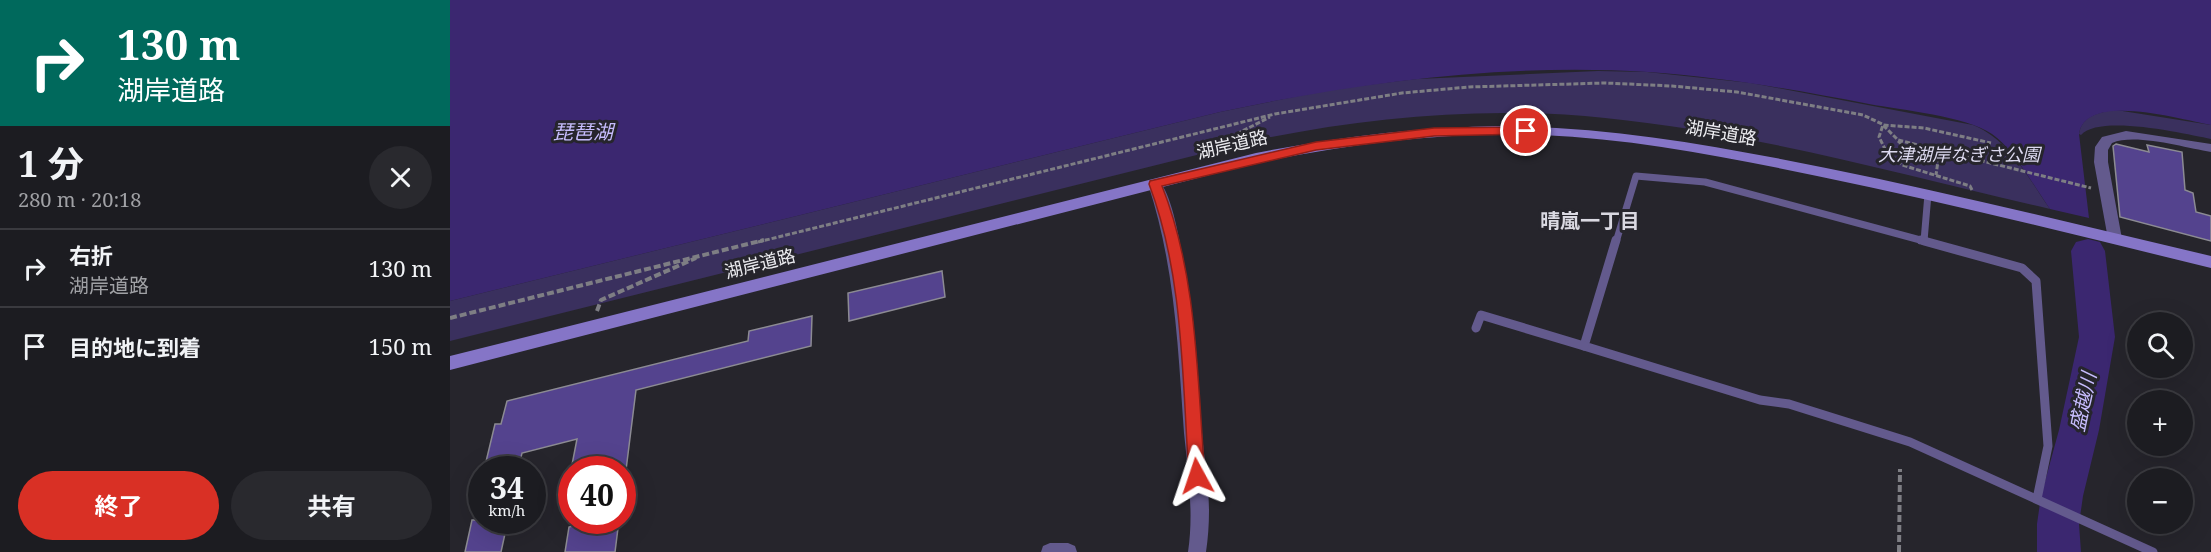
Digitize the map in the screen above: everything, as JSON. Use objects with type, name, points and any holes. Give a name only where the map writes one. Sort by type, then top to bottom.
[{"type":"main road","name":"湖岸道路","points":[[450,363],[1155,184],[1316,146],[1434,132],[1504,130],[1594,134],[1700,148],[1928,194],[2211,262]]},
{"type":"street","points":[[2115,239],[2100,150],[2108,140],[2115,136],[2133,136],[2208,148],[2211,163]]},
{"type":"street","points":[[1155,184],[1168,217],[1183,297],[1199,507],[1200,537],[1197,552]]},
{"type":"street","points":[[1050,552],[1068,552]]},
{"type":"lane","points":[[1584,345],[1636,176],[1705,182],[2022,268],[2036,281],[2048,446],[2040,500]]},
{"type":"lane","points":[[1924,241],[1928,194]]},
{"type":"lane","points":[[1476,328],[1482,315],[1760,400],[1789,404],[1910,442],[2153,552]]},
{"type":"path","points":[[1207,149],[1275,114]]},
{"type":"path","points":[[1883,125],[1899,124],[1991,143]]},
{"type":"path","points":[[1883,125],[1898,140],[1901,147],[1910,153],[1938,161],[1936,175]]},
{"type":"path","points":[[1883,125],[1879,136],[1887,153],[1902,165],[1970,186],[1972,194]]},
{"type":"path","points":[[1898,140],[2093,188],[2093,178]]},
{"type":"path","points":[[596,312],[601,300],[679,267],[699,256]]},
{"type":"path","points":[[1899,552],[1900,469]]},
{"type":"green space","name":"大津湖岸なぎさ公園","points":[[1598,71],[1647,72],[1751,83],[1973,125],[1998,140],[2008,150],[2050,209],[1829,156],[1661,125],[1605,118],[1519,113],[1432,115],[1346,124],[1261,139],[450,341],[450,301],[1220,112],[1333,89],[1417,79]]},
{"type":"green space","points":[[2116,110],[2211,125],[2211,139],[2143,127],[2124,126],[2106,126],[2079,134],[2088,119],[2098,113]]},
{"type":"water","name":"琵琶湖","points":[[450,0],[2211,0],[2211,125],[2158,114],[2116,111],[2098,114],[2085,121],[2079,134],[2089,218],[2050,209],[2016,158],[1992,134],[1966,123],[1933,114],[1759,85],[1648,72],[1540,70],[1433,77],[1326,92],[1220,112],[450,301]]},
{"type":"building","points":[[2116,144],[2149,152],[2147,145],[2182,152],[2185,190],[2193,193],[2196,212],[2211,216],[2211,241],[2120,217],[2113,146]]},
{"type":"building","points":[[942,271],[945,297],[849,321],[848,293]]},
{"type":"building","points":[[812,316],[811,346],[636,390],[628,456],[574,456],[577,439],[522,453],[521,456],[487,456],[495,424],[501,424],[507,401],[748,341],[749,331]]},
{"type":"building","points":[[469,534],[505,534],[501,552],[465,552]]},
{"type":"building","points":[[568,534],[617,534],[615,552],[565,552]]},
{"type":"waterway","name":"盛越川","points":[[2059,552],[2058,524],[2062,496],[2079,430],[2097,337],[2088,251]]},
{"type":"district","name":"晴嵐一丁目","points":[[1590,221]]},
{"type":"route","points":[[1197,476],[1183,297],[1168,217],[1155,184],[1256,158],[1316,146],[1434,132],[1526,131]]}]
